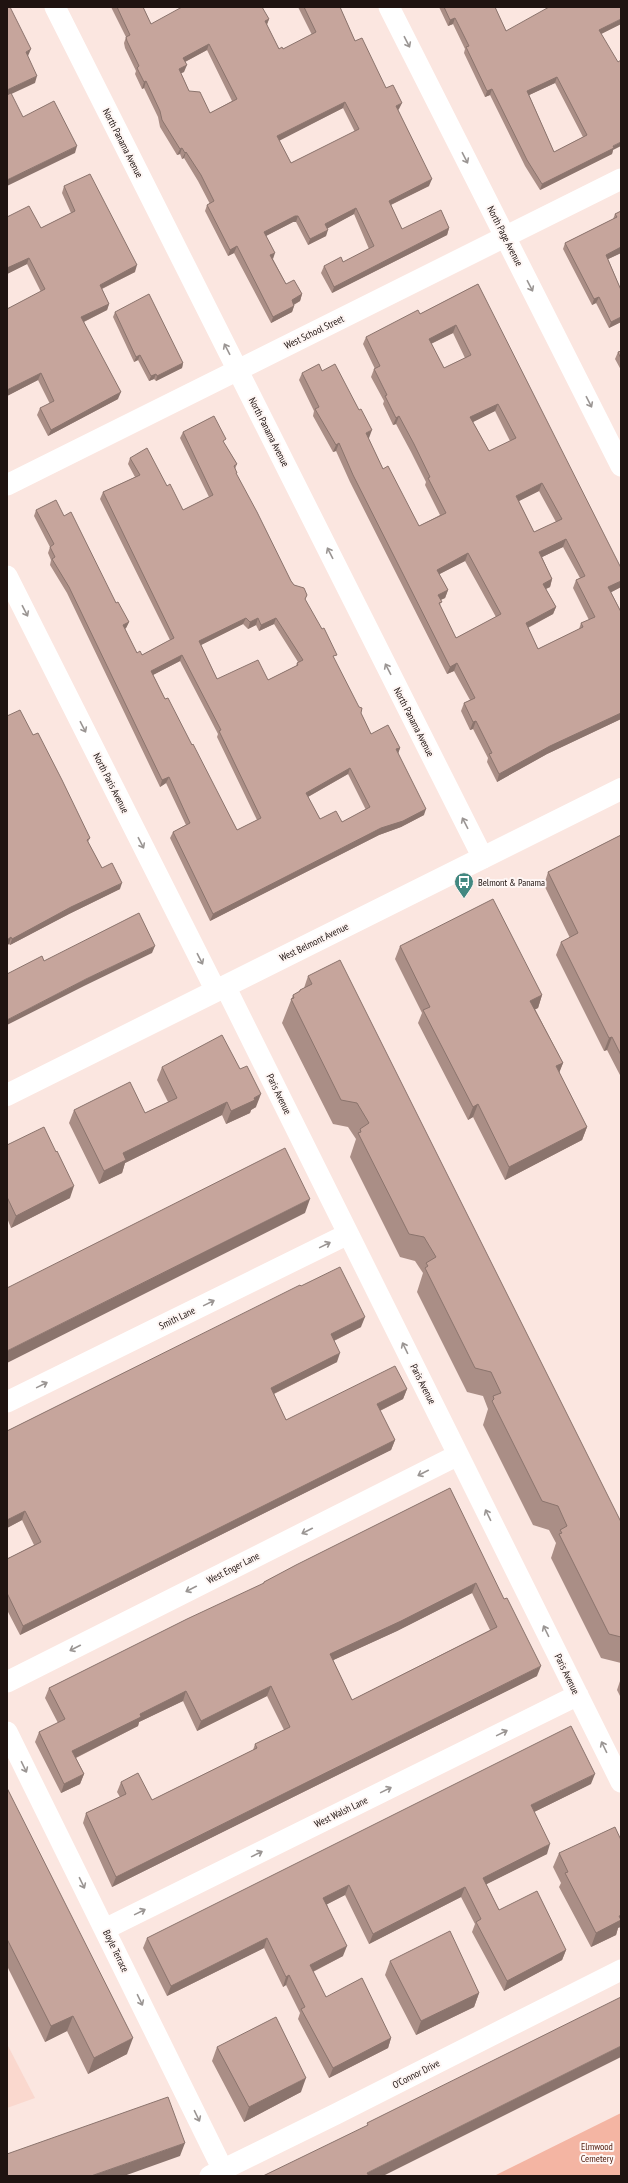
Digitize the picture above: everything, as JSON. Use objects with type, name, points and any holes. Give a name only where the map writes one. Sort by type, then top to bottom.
[{"type":"main road","name":"West Belmont Avenue","points":[[7,1095],[621,789]]},
{"type":"street","name":"North Panama Avenue","points":[[55,7],[483,858]]},
{"type":"street","name":"North Page Avenue","points":[[389,7],[621,466]]},
{"type":"street","name":"West School Street","points":[[7,485],[621,179]]},
{"type":"street","name":"North Paris Avenue","points":[[7,576],[220,988]]},
{"type":"street","name":"Paris Avenue","points":[[220,988],[348,1234],[621,1782]]},
{"type":"street","name":"Smith Lane","points":[[7,1402],[348,1234]]},
{"type":"street","name":"West Enger Lane","points":[[7,1682],[458,1455]]},
{"type":"street","name":"West Walsh Lane","points":[[105,1929],[578,1695]]},
{"type":"street","name":"Boyle Terrace","points":[[7,1732],[105,1929],[217,2173]]},
{"type":"street","name":"O'Connor Drive","points":[[217,2173],[621,1970]]},
{"type":"shaded area","points":[[7,2044],[35,2098],[7,2108]]},
{"type":"green space","name":"Elmwood Cemetery","points":[[621,2113],[621,2176],[494,2176]]},
{"type":"building","points":[[7,7],[10,7],[31,49],[26,52],[37,76],[7,90]]},
{"type":"building","points":[[117,7],[143,7],[151,24],[182,7],[262,7],[269,19],[265,21],[279,49],[282,47],[283,49],[316,32],[304,7],[340,7],[355,41],[362,38],[386,88],[393,85],[402,103],[396,106],[432,179],[389,201],[402,229],[441,210],[449,228],[334,287],[324,266],[341,257],[343,262],[374,246],[356,208],[325,224],[328,230],[310,239],[298,216],[295,216],[264,232],[275,253],[270,255],[286,284],[294,280],[302,294],[292,300],[294,306],[273,317],[237,246],[230,250],[207,205],[214,201],[201,175],[186,152],[185,153],[182,148],[180,149],[162,120],[160,111],[146,81],[144,82],[137,68],[139,66],[126,37],[130,35]],"holes":[[[209,44],[237,99],[210,113],[200,92],[189,91],[179,69],[187,65],[183,58]],[[345,102],[359,129],[291,163],[277,136]]]},
{"type":"building","points":[[444,7],[495,7],[506,31],[549,7],[621,7],[621,19],[599,30],[618,62],[621,60],[621,142],[613,146],[614,148],[542,184],[527,160],[492,89],[487,91],[466,47],[469,46],[455,18],[450,20]],"holes":[[[557,77],[587,135],[554,152],[527,91]]]},
{"type":"building","points":[[11,93],[23,117],[54,101],[77,146],[7,180],[7,95]]},
{"type":"building","points":[[90,174],[137,265],[100,285],[109,304],[81,317],[121,392],[51,430],[40,408],[54,401],[41,373],[7,390],[7,309],[45,289],[29,258],[7,268],[7,217],[29,206],[41,228],[75,211],[64,186]]},
{"type":"building","points":[[621,211],[621,247],[606,255],[621,290],[621,317],[611,322],[599,297],[594,299],[565,243],[617,217],[615,214]]},
{"type":"building","points":[[478,284],[621,568],[621,581],[608,587],[621,612],[621,713],[550,746],[499,774],[489,754],[492,753],[476,721],[473,722],[464,703],[475,698],[457,663],[450,667],[353,475],[339,443],[336,445],[315,409],[319,407],[302,373],[319,364],[322,371],[335,364],[359,410],[361,409],[372,430],[366,433],[383,469],[388,466],[419,526],[446,513],[428,478],[430,477],[414,444],[399,416],[396,418],[385,396],[387,395],[374,369],[380,366],[366,337],[418,310],[420,314]],"holes":[[[456,325],[471,355],[444,368],[429,339]],[[498,404],[516,438],[489,451],[470,417]],[[542,483],[562,519],[534,532],[516,496]],[[566,539],[585,576],[576,580],[595,617],[581,623],[583,627],[538,649],[526,623],[556,607],[543,584],[552,579],[539,552]],[[468,553],[501,614],[456,638],[439,603],[442,602],[438,595],[448,590],[437,570]]]},
{"type":"building","points":[[149,294],[183,363],[157,376],[156,374],[151,376],[140,355],[136,357],[115,312]]},
{"type":"building","points":[[621,351],[621,359],[618,352]]},
{"type":"building","points":[[214,416],[226,439],[223,441],[237,464],[234,466],[236,473],[291,581],[294,585],[304,588],[307,595],[305,599],[322,629],[324,628],[337,655],[333,656],[359,707],[362,708],[361,713],[371,734],[388,725],[400,748],[396,749],[426,809],[403,821],[381,828],[213,914],[173,832],[190,823],[169,777],[162,780],[69,587],[52,559],[55,557],[50,547],[54,544],[36,510],[56,500],[64,516],[71,512],[116,603],[118,602],[129,622],[123,625],[137,653],[140,651],[142,655],[174,638],[103,492],[140,475],[130,458],[147,448],[167,486],[170,484],[183,510],[213,495],[183,432]],"holes":[[[246,618],[250,622],[258,618],[261,625],[276,618],[303,660],[297,663],[298,665],[268,680],[258,660],[217,679],[199,641]],[[182,655],[221,730],[219,731],[261,818],[237,830],[193,744],[192,745],[168,698],[165,699],[151,671]],[[350,768],[370,807],[342,822],[336,811],[320,819],[306,793]]]},
{"type":"building","points":[[20,710],[33,735],[38,733],[90,838],[87,840],[102,868],[112,863],[122,883],[71,907],[12,939],[11,937],[7,940],[7,716]]},
{"type":"building","points":[[621,835],[621,1055],[612,1037],[609,1038],[561,942],[578,933],[548,872]]},
{"type":"building","points":[[493,899],[542,995],[530,1001],[563,1063],[556,1066],[587,1127],[509,1167],[478,1104],[473,1107],[423,1010],[430,1007],[400,946]]},
{"type":"building","points":[[139,913],[155,946],[86,979],[7,1020],[7,974],[42,956],[44,961]]},
{"type":"building","points":[[340,960],[621,1522],[621,1637],[609,1634],[559,1534],[562,1533],[560,1530],[567,1526],[558,1506],[542,1501],[492,1401],[494,1399],[493,1396],[501,1393],[491,1372],[475,1368],[425,1268],[428,1266],[426,1263],[436,1257],[424,1237],[409,1234],[358,1133],[361,1132],[360,1129],[369,1123],[357,1103],[341,1100],[291,999],[294,998],[293,995],[300,990],[312,984],[308,976]]},
{"type":"building","points":[[222,1035],[240,1069],[247,1066],[261,1094],[254,1098],[255,1100],[231,1111],[227,1102],[123,1153],[126,1160],[104,1171],[74,1110],[130,1082],[145,1113],[177,1098],[162,1067]]},
{"type":"building","points":[[44,1127],[74,1186],[16,1216],[7,1197],[7,1145]]},
{"type":"building","points":[[285,1148],[310,1199],[7,1351],[7,1288]]},
{"type":"building","points":[[340,1267],[365,1317],[331,1334],[340,1353],[271,1388],[286,1420],[395,1366],[407,1389],[377,1404],[395,1440],[23,1626],[7,1593],[7,1559],[41,1542],[25,1511],[7,1520],[7,1431],[300,1285],[301,1286]]},
{"type":"building","points":[[450,1488],[504,1599],[507,1598],[541,1666],[116,1877],[86,1813],[126,1794],[121,1782],[138,1773],[152,1800],[257,1748],[255,1744],[290,1727],[271,1686],[201,1721],[186,1691],[140,1714],[141,1717],[72,1751],[84,1774],[64,1784],[39,1732],[65,1719],[49,1688],[187,1619],[264,1583],[296,1565]],"holes":[[[476,1583],[497,1627],[352,1700],[330,1654],[401,1621]]]},
{"type":"building","points":[[571,1726],[595,1774],[531,1805],[550,1844],[483,1878],[499,1910],[537,1891],[566,1950],[507,1981],[476,1922],[481,1919],[465,1887],[373,1934],[349,1885],[323,1898],[347,1946],[310,1965],[326,1997],[362,1978],[391,2038],[333,2068],[301,2009],[305,2007],[289,1975],[286,1977],[267,1938],[171,1986],[147,1938]]},
{"type":"building","points":[[7,1788],[133,2038],[94,2058],[73,2016],[51,2026],[7,1939]]},
{"type":"building","points":[[615,1827],[621,1840],[621,1915],[619,1916],[621,1920],[596,1933],[565,1873],[568,1872],[559,1853]]},
{"type":"building","points":[[450,1931],[479,1993],[421,2021],[390,1961]]},
{"type":"building","points":[[621,1997],[621,2046],[367,2173],[369,2176],[263,2176],[368,2125],[367,2123]]},
{"type":"building","points":[[276,2017],[306,2078],[249,2107],[217,2047]]},
{"type":"building","points":[[168,2097],[185,2143],[91,2176],[7,2176],[7,2154]]},
{"type":"place","name":"Belmont & Panama","points":[[464,899]]}]
